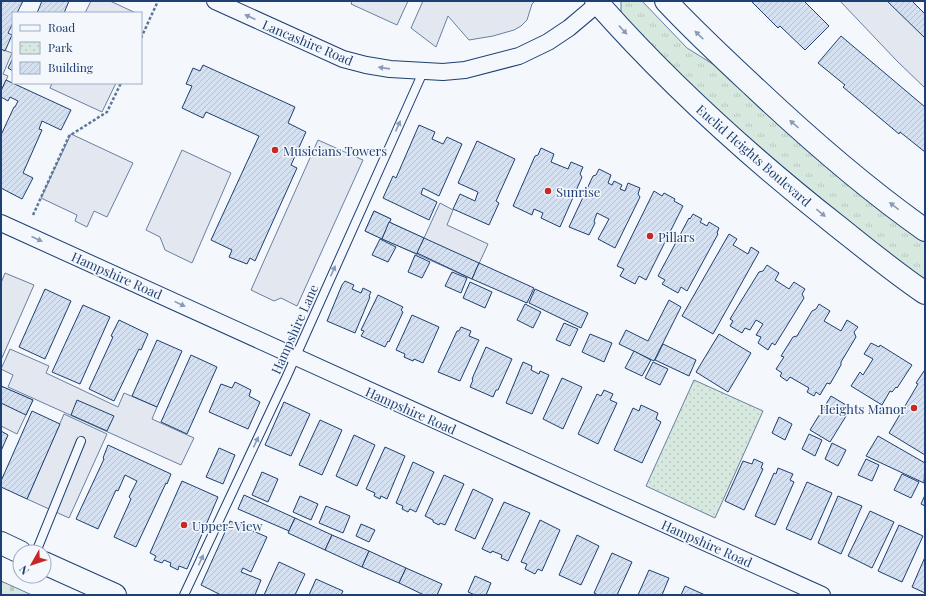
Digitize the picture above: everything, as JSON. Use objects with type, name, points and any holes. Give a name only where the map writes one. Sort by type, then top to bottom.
[{"type":"main road","points":[[666,1],[688,24],[790,120],[858,179],[925,230]]},
{"type":"main road","name":"Euclid Heights Boulevard","points":[[598,2],[638,46],[701,109],[770,172],[878,258],[925,293]]},
{"type":"main road","points":[[1,544],[12,549]]},
{"type":"main road","points":[[52,567],[115,595]]},
{"type":"street","name":"Lancashire Road","points":[[215,1],[343,59],[366,66],[423,72],[464,70],[519,56],[548,42],[569,28],[598,2]]},
{"type":"street","name":"Hampshire Road","points":[[1,223],[822,595]]},
{"type":"lane","name":"Hampshire Lane","points":[[184,595],[295,357],[423,72]]},
{"type":"lane","points":[[39,544],[81,441]]},
{"type":"path","points":[[142,36],[158,1]]},
{"type":"path","points":[[33,215],[69,136],[108,112],[121,84]]},
{"type":"green space","points":[[621,1],[642,1],[687,48],[716,66],[902,226],[925,242],[925,282],[824,204],[697,93],[621,15]]},
{"type":"green space","points":[[694,380],[763,411],[715,518],[646,486]]},
{"type":"green space","points":[[1,581],[32,595],[1,595]]},
{"type":"shaded area","points":[[91,1],[110,1],[134,12],[86,12]]},
{"type":"shaded area","points":[[352,1],[408,1],[397,25],[351,4]]},
{"type":"shaded area","points":[[423,1],[535,1],[532,4],[527,20],[521,26],[514,30],[493,36],[469,40],[448,16],[436,47],[411,28]]},
{"type":"shaded area","points":[[840,1],[912,1],[925,14],[925,88],[897,61]]},
{"type":"shaded area","points":[[1,49],[12,53],[3,74],[8,76],[1,91]]},
{"type":"shaded area","points":[[52,84],[116,84],[102,112],[50,88]]},
{"type":"shaded area","points":[[71,134],[133,163],[107,217],[94,211],[87,227],[75,221],[77,215],[41,198]]},
{"type":"shaded area","points":[[318,140],[363,160],[297,306],[281,298],[274,301],[251,290]]},
{"type":"shaded area","points":[[182,150],[231,173],[192,263],[165,250],[160,237],[146,230]]},
{"type":"shaded area","points":[[440,203],[453,210],[447,225],[488,244],[472,279],[365,231],[374,211],[391,219],[389,222],[424,238]]},
{"type":"shaded area","points":[[5,273],[34,285],[1,360],[1,283]]},
{"type":"shaded area","points":[[10,349],[49,366],[46,373],[118,407],[124,393],[157,407],[152,419],[194,438],[181,465],[8,387],[13,375],[1,369]]},
{"type":"shaded area","points":[[1,386],[33,400],[17,434],[1,426]]},
{"type":"shaded area","points":[[64,414],[107,434],[69,518],[27,499]]},
{"type":"building","points":[[1,1],[23,1],[18,12],[12,12],[12,25],[8,33],[12,35],[5,51],[1,49]]},
{"type":"building","points":[[42,1],[69,1],[64,12],[37,12]]},
{"type":"building","points":[[751,1],[804,1],[829,26],[805,50],[780,26],[778,28]]},
{"type":"building","points":[[887,1],[912,1],[925,14],[925,38]]},
{"type":"building","points":[[841,36],[925,107],[925,152],[900,132],[899,134],[843,87],[845,85],[818,63]]},
{"type":"building","points":[[12,60],[12,70],[8,68]]},
{"type":"building","name":"Musicians Towers","points":[[203,65],[295,107],[288,123],[306,132],[291,165],[297,168],[255,261],[250,258],[247,264],[229,257],[232,250],[211,240],[259,136],[206,112],[203,118],[182,108],[192,86],[186,84],[193,68],[200,71]]},
{"type":"building","points":[[6,80],[71,110],[61,130],[42,121],[39,129],[42,130],[23,173],[33,178],[22,199],[1,188],[1,135],[18,101],[10,97],[8,101],[1,97],[1,91]]},
{"type":"building","points":[[419,125],[435,132],[432,139],[443,144],[447,137],[462,144],[439,196],[423,188],[421,194],[437,202],[429,220],[383,198],[393,176],[396,178]]},
{"type":"building","points":[[477,141],[515,159],[496,201],[499,203],[489,225],[453,209],[460,194],[475,201],[478,192],[458,183]]},
{"type":"building","name":"Sunrise","points":[[541,148],[554,154],[551,162],[568,169],[571,162],[583,167],[580,174],[582,177],[560,227],[541,218],[543,213],[534,209],[532,215],[513,206],[535,156],[538,155]]},
{"type":"building","points":[[599,169],[611,175],[608,183],[612,185],[614,181],[622,185],[620,189],[625,191],[628,183],[640,188],[638,194],[640,197],[615,248],[598,239],[609,219],[597,213],[594,221],[595,223],[589,235],[569,227],[593,176],[596,175]]},
{"type":"building","name":"Pillars","points":[[654,191],[662,196],[664,193],[675,199],[674,201],[683,206],[646,280],[639,276],[635,284],[620,276],[624,269],[617,266]]},
{"type":"building","points":[[374,211],[391,219],[382,239],[365,231]]},
{"type":"building","points":[[693,214],[702,219],[700,222],[707,226],[709,222],[719,228],[718,234],[687,291],[681,287],[678,293],[662,284],[665,280],[658,276],[689,218],[690,219]]},
{"type":"building","points":[[389,222],[424,238],[417,254],[382,239]]},
{"type":"building","points":[[729,234],[737,239],[733,245],[748,254],[751,247],[759,252],[713,334],[682,316]]},
{"type":"building","points":[[424,238],[479,263],[472,279],[417,253]]},
{"type":"building","points":[[380,239],[396,247],[388,262],[372,255]]},
{"type":"building","points":[[415,255],[430,262],[422,278],[408,272]]},
{"type":"building","points":[[479,263],[534,288],[527,303],[472,279]]},
{"type":"building","points":[[767,265],[779,273],[775,280],[789,289],[794,282],[805,289],[802,294],[804,298],[775,345],[772,343],[768,350],[758,343],[761,337],[756,335],[763,324],[756,320],[750,330],[745,328],[742,333],[730,326],[733,321],[730,319],[759,272],[763,271]]},
{"type":"building","points":[[452,272],[467,278],[461,293],[445,286]]},
{"type":"building","points":[[345,281],[354,285],[352,289],[361,293],[363,288],[371,292],[355,333],[327,321]]},
{"type":"building","points":[[470,282],[492,292],[485,308],[463,298]]},
{"type":"building","points":[[45,289],[71,301],[45,359],[19,347]]},
{"type":"building","points":[[535,289],[588,313],[581,328],[529,303]]},
{"type":"building","points":[[378,295],[403,307],[401,310],[403,312],[389,342],[388,341],[385,347],[361,336],[364,331],[361,330]]},
{"type":"building","points":[[669,300],[681,307],[654,361],[619,344],[626,330],[648,341]]},
{"type":"building","points":[[525,304],[541,312],[533,328],[517,320]]},
{"type":"building","points":[[819,304],[830,311],[824,321],[841,331],[847,320],[858,327],[854,332],[856,337],[830,384],[827,383],[820,395],[816,392],[814,396],[807,392],[809,388],[790,377],[787,381],[780,376],[782,373],[776,369],[784,357],[781,356],[793,337],[797,336],[812,311],[816,309]]},
{"type":"building","points":[[83,305],[110,317],[80,384],[52,372]]},
{"type":"building","points":[[412,315],[439,327],[423,363],[404,357],[405,354],[396,350]]},
{"type":"building","points":[[119,320],[148,334],[141,350],[139,349],[114,401],[89,389],[113,337],[111,336]]},
{"type":"building","points":[[564,323],[578,329],[570,346],[556,340]]},
{"type":"building","points":[[461,327],[471,331],[469,336],[479,340],[460,381],[438,372],[457,331],[459,331]]},
{"type":"building","points":[[590,334],[612,343],[604,362],[582,352]]},
{"type":"building","points":[[719,334],[751,353],[728,392],[696,372]]},
{"type":"building","points":[[157,340],[182,351],[157,407],[132,396]]},
{"type":"building","points":[[871,343],[879,347],[880,345],[912,365],[897,388],[896,387],[892,392],[890,391],[882,405],[851,386],[860,372],[863,375],[873,359],[864,354]]},
{"type":"building","points":[[663,344],[696,360],[689,376],[655,360]]},
{"type":"building","points":[[486,347],[512,359],[498,390],[496,390],[493,397],[470,387]]},
{"type":"building","points":[[634,351],[651,360],[642,376],[625,368]]},
{"type":"building","points":[[191,355],[217,367],[187,434],[161,422]]},
{"type":"building","points":[[523,362],[532,366],[531,370],[539,374],[540,371],[549,375],[532,414],[506,403]]},
{"type":"building","points":[[653,362],[668,369],[660,385],[645,378]]},
{"type":"building","name":"Heights Manor","points":[[924,371],[925,372],[925,455],[889,433]]},
{"type":"building","points":[[562,378],[582,387],[563,429],[543,419]]},
{"type":"building","points":[[235,382],[251,390],[249,396],[260,402],[248,429],[209,412],[221,384],[232,388]]},
{"type":"building","points":[[1,386],[33,400],[26,415],[1,403]]},
{"type":"building","points":[[604,390],[613,394],[610,400],[617,403],[598,444],[578,434],[597,394],[601,396]]},
{"type":"building","points":[[831,396],[851,408],[830,442],[810,430]]},
{"type":"building","points":[[77,400],[114,416],[107,431],[71,415]]},
{"type":"building","points":[[284,402],[310,414],[291,456],[265,445]]},
{"type":"building","points":[[641,405],[658,413],[656,419],[661,422],[642,463],[614,450],[633,408],[639,411]]},
{"type":"building","points":[[32,411],[60,424],[27,499],[1,487],[1,481]]},
{"type":"building","points":[[779,417],[792,424],[785,440],[772,433]]},
{"type":"building","points":[[320,420],[342,430],[322,475],[299,465]]},
{"type":"building","points":[[1,431],[8,435],[1,451]]},
{"type":"building","points":[[809,434],[822,440],[815,456],[802,449]]},
{"type":"building","points":[[354,435],[375,445],[357,486],[336,476]]},
{"type":"building","points":[[878,436],[925,463],[924,483],[866,456]]},
{"type":"building","points":[[832,443],[846,450],[838,466],[825,459]]},
{"type":"building","points":[[108,445],[171,474],[136,547],[114,537],[131,499],[129,497],[137,481],[125,475],[118,491],[116,490],[98,529],[76,519],[104,459],[103,458]]},
{"type":"building","points":[[385,447],[405,456],[387,499],[381,496],[380,499],[374,496],[375,493],[366,489]]},
{"type":"building","points":[[219,448],[235,455],[223,484],[206,477]]},
{"type":"building","points":[[754,459],[763,463],[761,468],[763,469],[744,510],[725,501],[743,461],[752,464]]},
{"type":"building","points":[[866,459],[879,465],[872,481],[858,475]]},
{"type":"building","points":[[413,462],[434,472],[416,512],[410,509],[408,512],[402,509],[403,506],[396,503]]},
{"type":"building","points":[[778,468],[793,474],[790,480],[794,482],[775,525],[755,516],[774,473],[776,474]]},
{"type":"building","points":[[262,472],[278,479],[268,502],[252,495]]},
{"type":"building","points":[[902,474],[919,482],[911,498],[894,490]]},
{"type":"building","points":[[444,475],[464,484],[445,525],[440,523],[439,525],[425,516]]},
{"type":"building","name":"Upper-View","points":[[182,481],[218,497],[187,569],[179,566],[178,570],[170,566],[171,563],[164,560],[162,563],[154,560],[156,556],[150,553]]},
{"type":"building","points":[[807,482],[832,493],[811,540],[786,529]]},
{"type":"building","points":[[473,489],[493,499],[475,539],[455,530]]},
{"type":"building","points":[[244,495],[295,518],[289,531],[238,509]]},
{"type":"building","points":[[925,495],[925,506],[921,504]]},
{"type":"building","points":[[300,496],[318,504],[311,520],[293,512]]},
{"type":"building","points":[[838,496],[862,506],[841,554],[818,543]]},
{"type":"building","points":[[504,502],[530,513],[508,561],[501,558],[502,555],[492,551],[491,553],[482,549]]},
{"type":"building","points":[[326,506],[350,516],[343,533],[319,523]]},
{"type":"building","points":[[870,511],[894,522],[872,568],[848,556]]},
{"type":"building","points":[[295,518],[332,535],[325,550],[288,533]]},
{"type":"building","points":[[540,520],[560,530],[542,571],[538,569],[535,574],[525,569],[527,564],[521,562]]},
{"type":"building","points":[[230,521],[267,537],[251,572],[243,568],[241,572],[261,580],[255,595],[221,595],[201,585]]},
{"type":"building","points":[[361,524],[375,530],[369,542],[356,536]]},
{"type":"building","points":[[899,525],[923,536],[902,582],[878,571]]},
{"type":"building","points":[[332,535],[369,551],[362,567],[325,550]]},
{"type":"building","points":[[577,535],[599,546],[581,585],[559,575]]},
{"type":"building","points":[[369,551],[406,568],[399,583],[362,567]]},
{"type":"building","points":[[612,553],[632,562],[617,595],[598,595],[594,593]]},
{"type":"building","points":[[925,557],[925,593],[912,587]]},
{"type":"building","points":[[279,562],[305,574],[295,595],[264,595]]},
{"type":"building","points":[[406,568],[442,584],[437,595],[424,595],[399,583]]},
{"type":"building","points":[[649,570],[669,578],[662,595],[638,595]]},
{"type":"building","points":[[475,576],[491,583],[486,595],[475,595],[468,592]]},
{"type":"building","points":[[316,579],[343,591],[341,595],[309,595]]},
{"type":"building","points":[[685,586],[705,595],[681,595]]},
{"type":"place","name":"Musicians Towers","points":[[275,150]]},
{"type":"place","name":"Sunrise","points":[[548,191]]},
{"type":"place","name":"Pillars","points":[[650,236]]},
{"type":"place","name":"Heights Manor","points":[[914,408]]},
{"type":"place","name":"Upper-View","points":[[184,525]]}]
